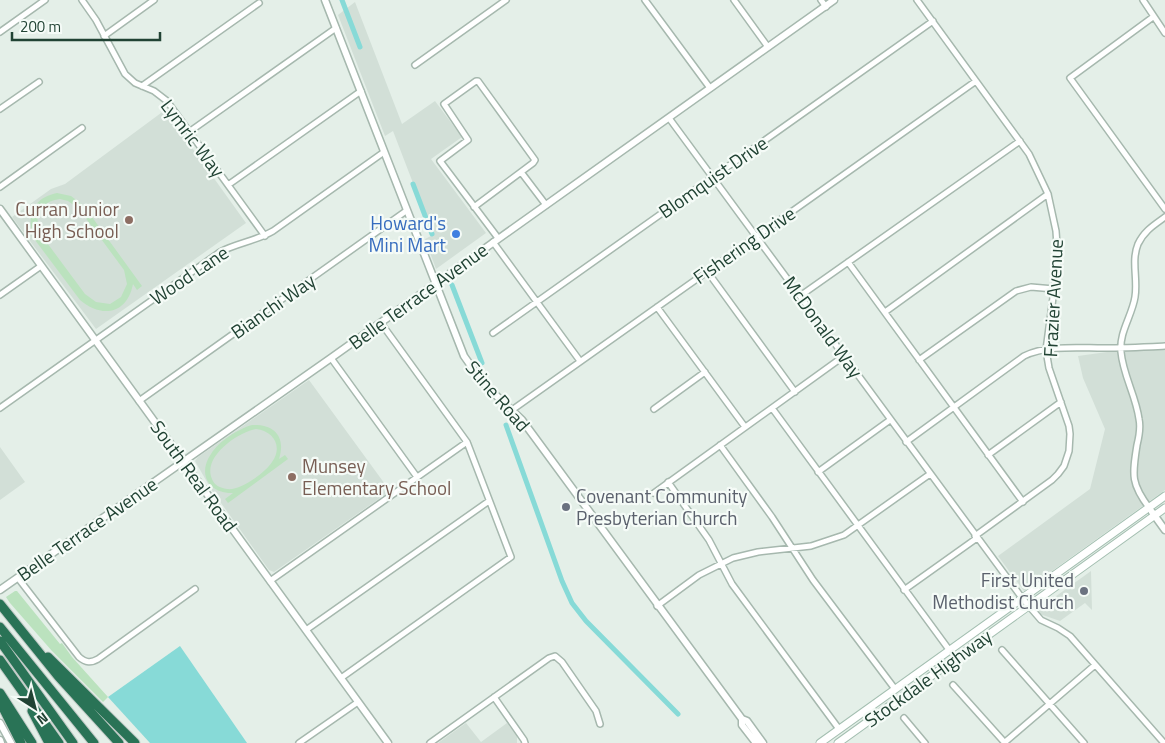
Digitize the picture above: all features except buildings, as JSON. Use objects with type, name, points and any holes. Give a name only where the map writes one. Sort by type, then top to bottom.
[{"type":"highway","points":[[0,604],[58,676],[119,743]]},
{"type":"highway","points":[[0,627],[95,743]]},
{"type":"highway","points":[[26,636],[135,743]]},
{"type":"highway","points":[[0,641],[73,743]]},
{"type":"highway","points":[[0,660],[59,743]]},
{"type":"highway","points":[[0,693],[32,743]]},
{"type":"highway","points":[[25,695],[36,722],[49,743]]},
{"type":"highway","points":[[0,702],[21,743]]},
{"type":"main road","name":"Stockdale Highway","points":[[838,743],[1026,602],[1152,512],[1165,496]]},
{"type":"main road","name":"Stockdale Highway","points":[[1152,512],[1165,508]]},
{"type":"main road","name":"Stockdale Highway","points":[[820,743],[950,651],[1026,602]]},
{"type":"street","points":[[0,32],[45,0]]},
{"type":"street","name":"Lymric Way","points":[[82,0],[96,20],[125,74],[167,101],[265,236]]},
{"type":"street","points":[[104,36],[154,0]]},
{"type":"street","name":"Stine Road","points":[[325,0],[406,211],[459,345],[469,365],[483,383],[522,420],[657,606],[742,719],[747,720],[763,743]]},
{"type":"street","points":[[415,65],[506,0]]},
{"type":"street","points":[[645,0],[710,88]]},
{"type":"street","points":[[734,0],[768,47]]},
{"type":"street","points":[[821,0],[826,7]]},
{"type":"street","name":"Belle Terrace Avenue","points":[[0,590],[381,323],[834,0]]},
{"type":"street","name":"Frazier Avenue","points":[[904,590],[1052,480],[1058,474],[1070,451],[1070,434],[1049,368],[1046,350],[1058,244],[1054,215],[1048,194],[1037,168],[1020,141],[917,0]]},
{"type":"street","points":[[1143,0],[1165,33]]},
{"type":"street","points":[[142,86],[259,3]]},
{"type":"street","points":[[1153,17],[1070,78],[1165,209]]},
{"type":"street","name":"Blomquist Drive","points":[[493,333],[933,21]]},
{"type":"street","points":[[189,132],[336,28]]},
{"type":"street","name":"Fishering Drive","points":[[512,410],[976,80]]},
{"type":"street","points":[[474,207],[535,160],[478,81],[444,104],[468,140],[440,161],[580,361]]},
{"type":"street","points":[[0,109],[39,82]]},
{"type":"street","points":[[228,185],[361,92]]},
{"type":"street","name":"McDonald Way","points":[[669,118],[976,537],[1026,602],[1041,620],[1067,634],[1164,743]]},
{"type":"street","points":[[0,187],[82,128]]},
{"type":"street","points":[[800,296],[1020,141]]},
{"type":"street","name":"Wood Lane","points":[[0,408],[220,252],[265,236],[384,152]]},
{"type":"street","points":[[521,172],[546,205]]},
{"type":"street","points":[[885,312],[1048,194]]},
{"type":"street","name":"South Real Road","points":[[0,209],[388,743]]},
{"type":"street","name":"Bianchi Way","points":[[139,401],[406,211]]},
{"type":"street","points":[[1165,217],[1146,232],[1138,245],[1134,260],[1135,297],[1123,332],[1121,348],[1122,359],[1140,419],[1134,482],[1140,496],[1165,530]]},
{"type":"street","points":[[848,262],[1023,502]]},
{"type":"street","points":[[0,295],[41,266]]},
{"type":"street","points":[[707,271],[795,392]]},
{"type":"street","points":[[919,360],[1016,291],[1030,287],[1054,289]]},
{"type":"street","points":[[658,306],[745,427]]},
{"type":"street","points":[[340,678],[511,557],[467,442],[381,323]]},
{"type":"street","points":[[906,442],[1024,356],[1046,350],[1165,346]]},
{"type":"street","points":[[654,493],[844,356]]},
{"type":"street","points":[[331,358],[417,477]]},
{"type":"street","points":[[654,409],[705,372]]},
{"type":"street","points":[[988,454],[1061,402]]},
{"type":"street","points":[[772,408],[950,651]]},
{"type":"street","points":[[818,472],[890,420]]},
{"type":"street","points":[[270,581],[467,442]]},
{"type":"street","points":[[720,445],[772,517],[813,580],[895,689]]},
{"type":"street","points":[[657,606],[699,575],[721,563],[746,554],[822,543],[844,535],[930,474]]},
{"type":"street","points":[[668,482],[710,540],[732,584],[839,729]]},
{"type":"street","points":[[306,630],[489,501]]},
{"type":"street","points":[[18,578],[79,657],[88,662],[98,659],[196,589]]},
{"type":"street","points":[[1002,650],[1084,743]]},
{"type":"street","points":[[430,743],[549,658],[555,656],[562,662],[596,711],[600,724]]},
{"type":"street","points":[[953,685],[1005,743],[1095,665]]},
{"type":"street","points":[[494,697],[525,743]]},
{"type":"street","points":[[300,743],[358,702]]},
{"type":"street","points":[[904,718],[925,743]]},
{"type":"street","name":"Stine Road","points":[[742,719],[742,725],[756,743]]},
{"type":"street","points":[[0,723],[11,743]]},
{"type":"shaded area","points":[[355,2],[402,124],[435,101],[462,137],[431,159],[486,233],[436,269],[425,239],[433,235],[393,131],[385,136],[338,15]]},
{"type":"shaded area","name":"Curran Junior High School","points":[[165,110],[246,223],[96,329],[12,217],[51,189],[65,184]]},
{"type":"shaded area","points":[[1165,344],[1165,490],[1024,591],[998,556],[1090,489],[1105,429],[1083,378],[1078,356]]},
{"type":"shaded area","name":"Munsey Elementary School","points":[[309,380],[390,491],[274,572],[269,570],[211,489],[195,461],[198,457]]},
{"type":"shaded area","points":[[0,447],[25,482],[0,500]]},
{"type":"shaded area","points":[[1091,571],[1092,610],[1085,603],[1060,621],[1034,612]]},
{"type":"shaded area","points":[[466,723],[481,742],[507,723],[517,736],[517,743],[438,743]]},
{"type":"green space","points":[[57,193],[71,196],[84,206],[142,286],[137,290],[133,284],[130,294],[119,307],[104,311],[88,306],[80,300],[35,240],[32,232],[31,216],[36,204],[48,196]],"holes":[[[53,200],[68,201],[79,209],[124,270],[127,284],[121,297],[110,304],[96,302],[85,294],[39,232],[38,215],[40,210]]]},
{"type":"green space","points":[[260,425],[277,433],[281,444],[279,459],[285,455],[288,459],[228,503],[225,499],[233,493],[217,490],[212,486],[205,475],[207,461],[214,449],[229,436],[247,427]],"holes":[[[256,429],[272,436],[277,445],[277,451],[269,466],[258,476],[239,487],[227,489],[216,485],[210,471],[212,462],[217,454],[223,447],[240,435]]]},
{"type":"green space","points":[[17,591],[60,644],[62,643],[108,697],[103,702],[52,651],[10,603],[6,597]]},
{"type":"water","points":[[180,646],[247,743],[150,743],[108,697]]},
{"type":"waterway","points":[[342,0],[360,47]]},
{"type":"waterway","points":[[413,184],[432,234]]},
{"type":"waterway","points":[[452,285],[482,363]]},
{"type":"waterway","points":[[506,425],[562,581],[572,603],[586,621],[678,714]]},
{"type":"place","name":"Curran Junior High School","points":[[129,220]]},
{"type":"place","name":"Howard's Mini Mart","points":[[456,234]]},
{"type":"place","name":"Munsey Elementary School","points":[[292,477]]},
{"type":"place","name":"Covenant Community Presbyterian Church","points":[[566,507]]},
{"type":"place","name":"First United Methodist Church","points":[[1084,591]]}]
